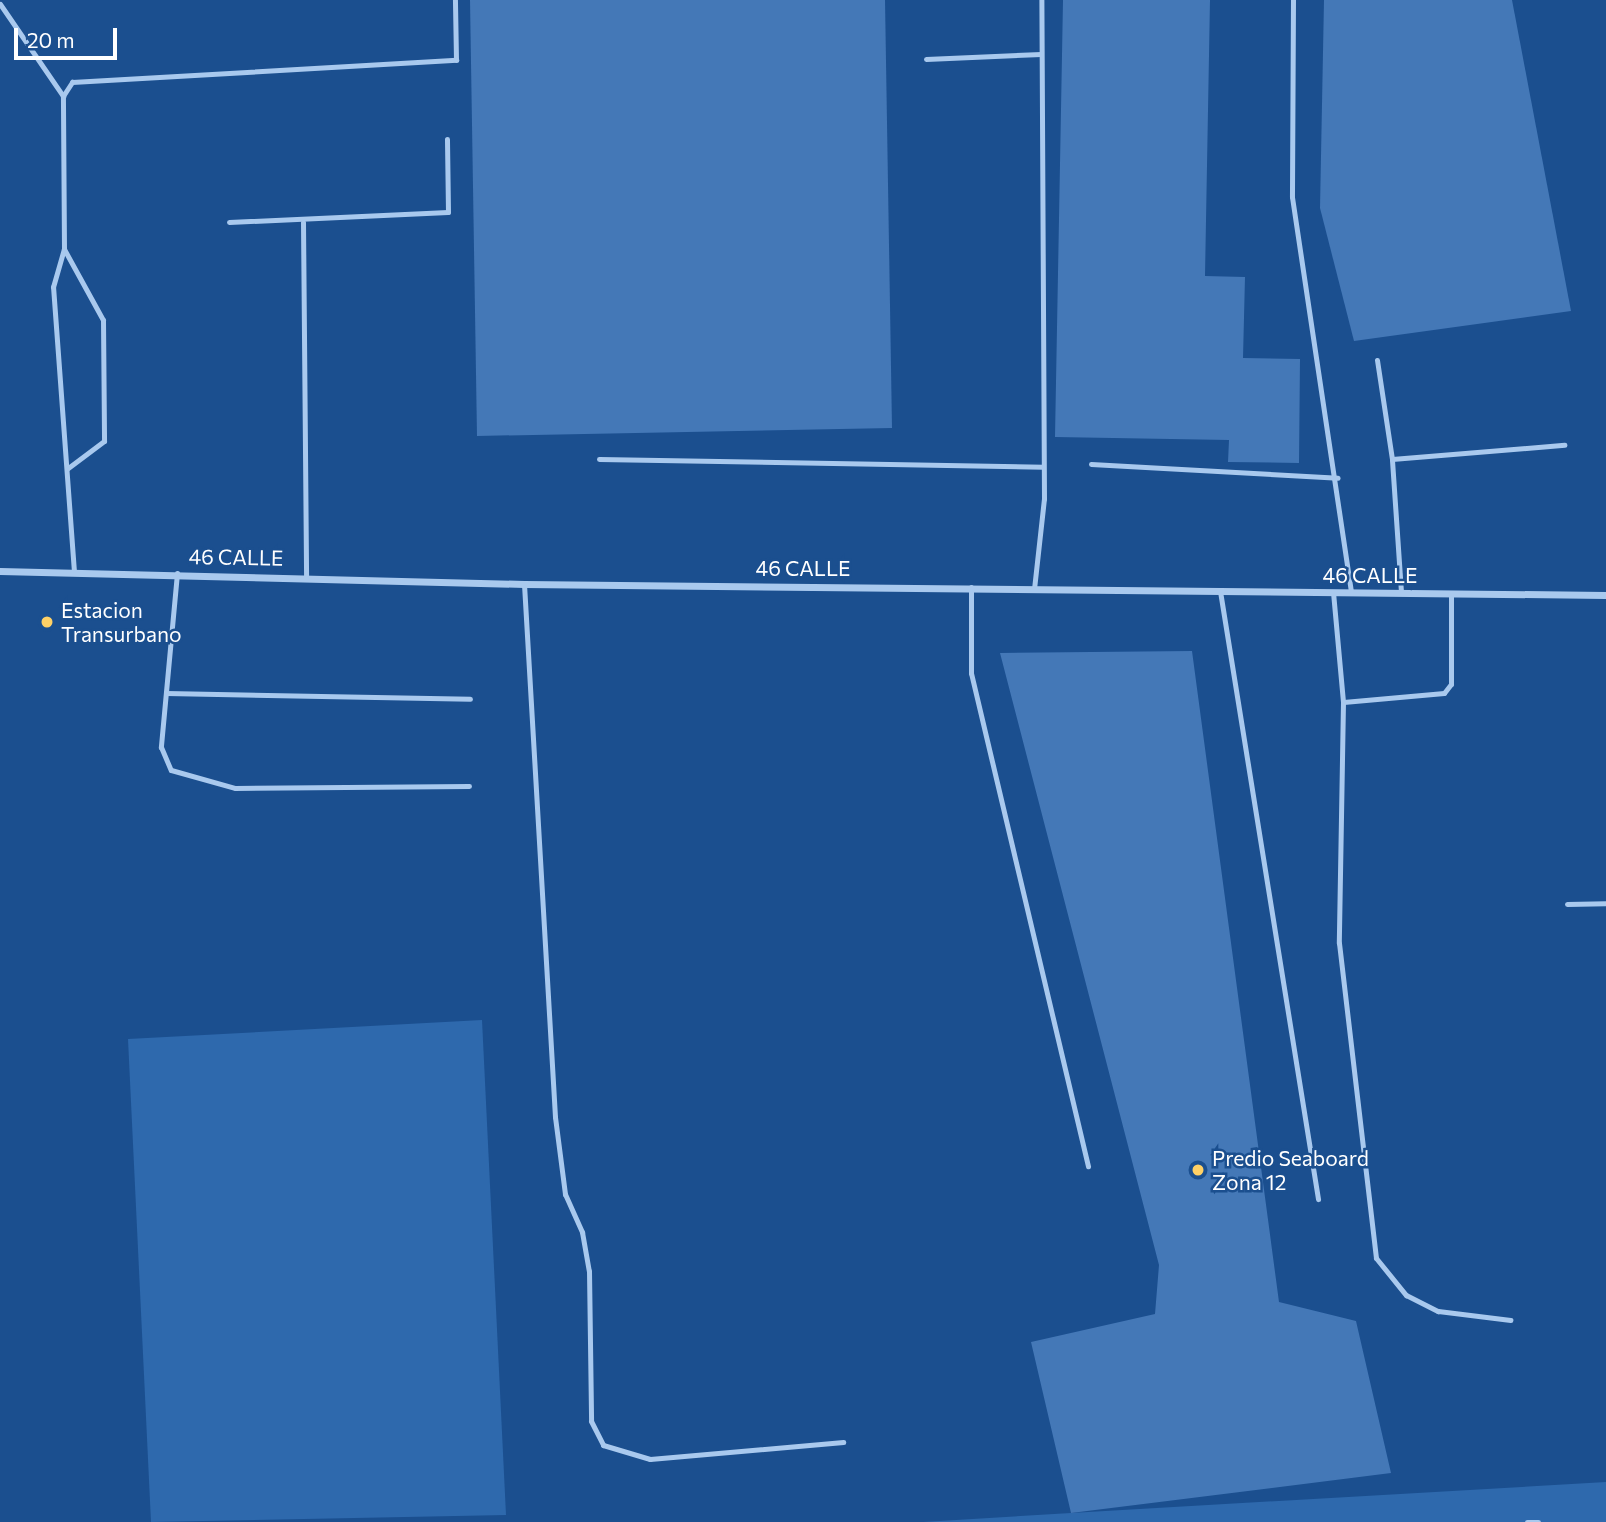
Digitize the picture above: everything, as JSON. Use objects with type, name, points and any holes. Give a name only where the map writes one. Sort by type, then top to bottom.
[{"type":"street","name":"46 CALLE","points":[[0,571],[306,576],[524,584],[1606,595]]},
{"type":"lane","points":[[74,572],[68,468],[60,434],[53,287],[64,249],[63,96],[72,82],[87,77],[456,60],[455,0]]},
{"type":"lane","points":[[1034,589],[1043,467],[1041,0]]},
{"type":"lane","points":[[1293,0],[1292,197],[1338,478],[1351,592]]},
{"type":"lane","points":[[0,4],[63,96]]},
{"type":"lane","points":[[926,59],[1041,54]]},
{"type":"lane","points":[[229,222],[303,222],[448,212],[447,139]]},
{"type":"lane","points":[[303,222],[306,576]]},
{"type":"lane","points":[[64,249],[103,320],[104,441],[68,468]]},
{"type":"lane","points":[[1377,360],[1392,459],[1401,592]]},
{"type":"lane","points":[[1392,459],[1564,445]]},
{"type":"lane","points":[[599,458],[1043,467]]},
{"type":"lane","points":[[1091,464],[1338,478]]},
{"type":"lane","points":[[177,573],[161,747],[171,770],[235,788],[470,786]]},
{"type":"lane","points":[[524,584],[555,1117],[565,1194],[582,1232],[589,1271],[591,1421],[603,1445],[650,1459],[843,1442]]},
{"type":"lane","points":[[971,587],[971,673],[1088,1166]]},
{"type":"lane","points":[[1220,590],[1318,1199]]},
{"type":"lane","points":[[1332,592],[1343,702],[1339,943],[1376,1258],[1406,1295],[1438,1311],[1510,1320]]},
{"type":"lane","points":[[1343,702],[1444,694],[1451,684],[1451,593]]},
{"type":"lane","points":[[166,693],[470,699]]},
{"type":"lane","points":[[1567,904],[1606,903]]},
{"type":"lane","points":[[1527,1522],[1538,1522]]},
{"type":"shaded area","points":[[482,1020],[506,1515],[151,1522],[128,1039]]},
{"type":"shaded area","points":[[1606,1482],[1606,1522],[923,1522],[1071,1513]]},
{"type":"building","points":[[470,0],[885,0],[892,428],[477,436]]},
{"type":"building","points":[[1063,0],[1210,0],[1205,276],[1245,277],[1243,358],[1300,359],[1299,463],[1228,462],[1229,440],[1055,437]]},
{"type":"building","points":[[1324,0],[1512,0],[1571,311],[1354,341],[1320,208]]},
{"type":"building","name":"Predio Seaboard Zona 12","points":[[1192,651],[1279,1302],[1356,1321],[1391,1473],[1071,1513],[1031,1342],[1155,1314],[1159,1265],[1000,653]]},
{"type":"place","name":"Estacion Transurbano","points":[[47,622]]},
{"type":"place","name":"Predio Seaboard Zona 12","points":[[1198,1170]]}]
